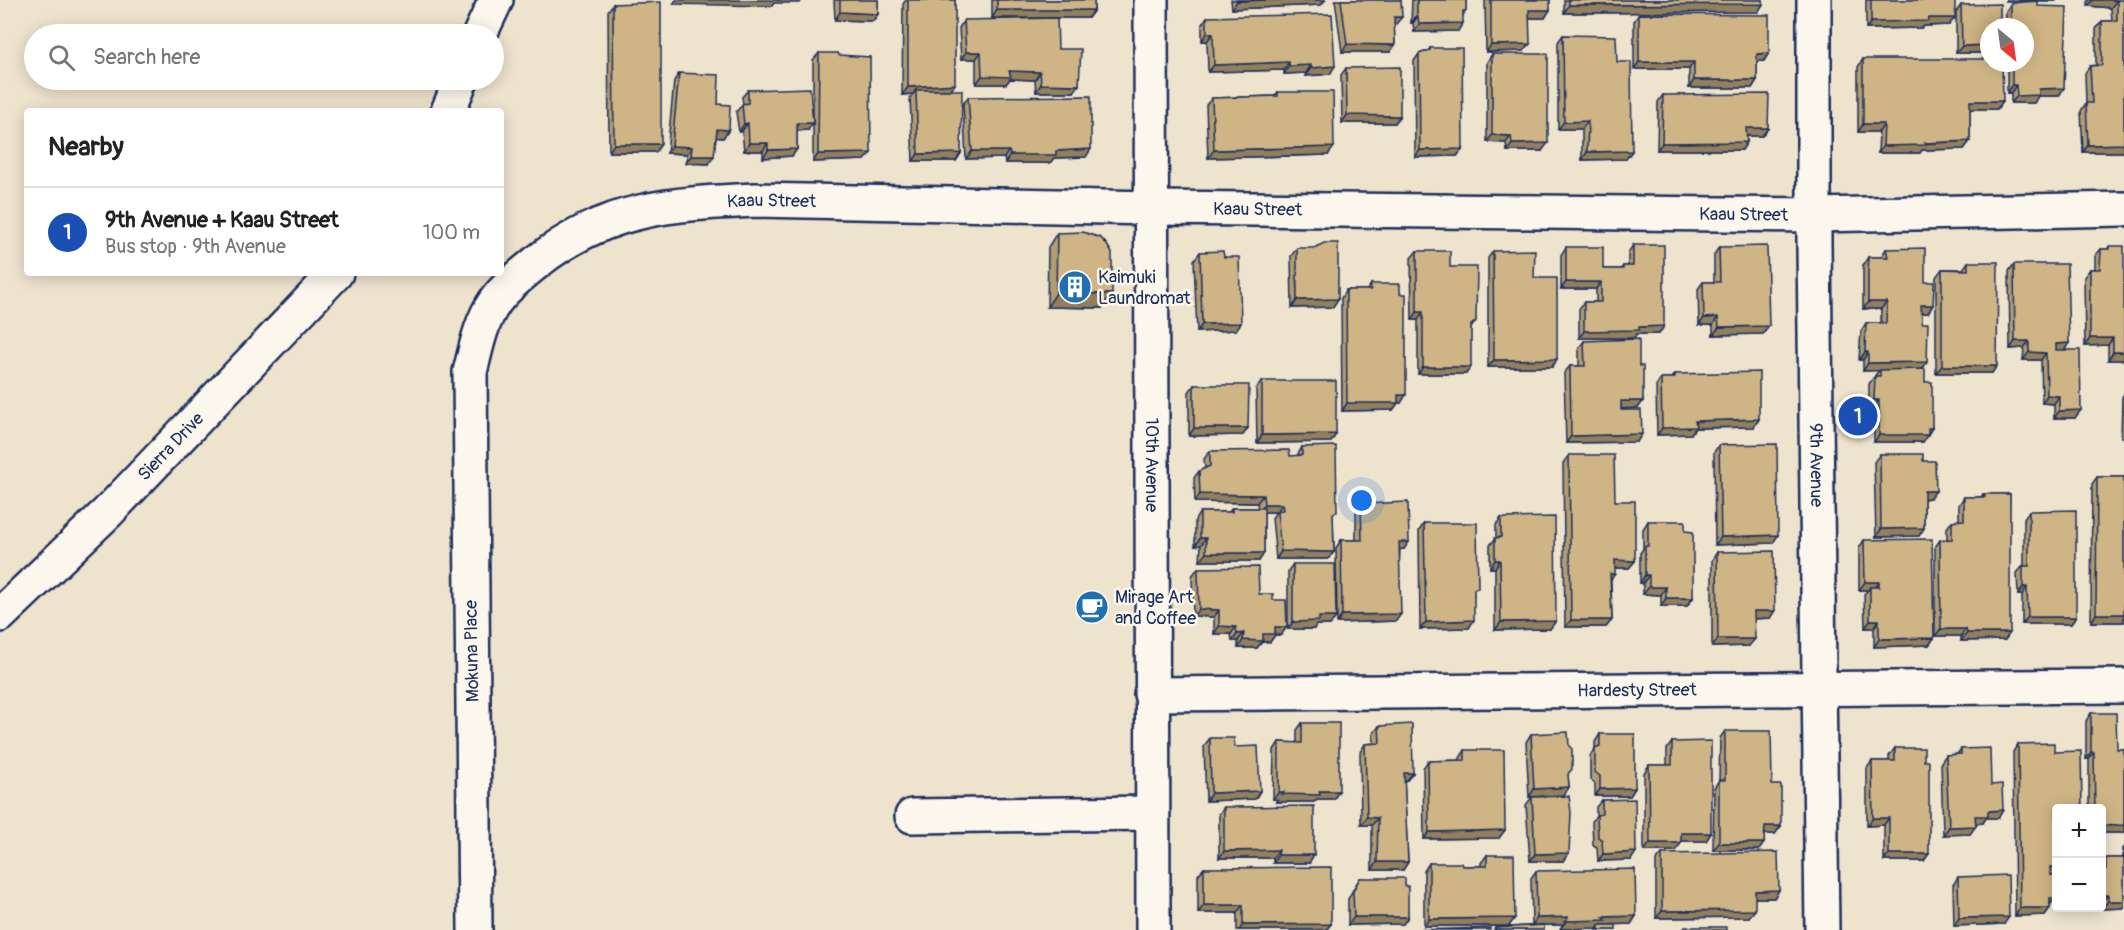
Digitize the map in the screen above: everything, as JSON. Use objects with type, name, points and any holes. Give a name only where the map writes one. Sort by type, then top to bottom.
[{"type":"street","points":[[485,24],[496,0]]},
{"type":"street","name":"10th Avenue","points":[[1151,0],[1153,930]]},
{"type":"street","name":"9th Avenue","points":[[1814,0],[1814,215],[1822,930]]},
{"type":"street","points":[[449,108],[457,90]]},
{"type":"street","name":"Kaau Street","points":[[470,372],[479,334],[494,303],[523,273],[558,245],[597,224],[645,210],[704,202],[1814,215],[2124,209]]},
{"type":"street","name":"Sierra Drive","points":[[0,615],[108,512],[333,276]]},
{"type":"street","name":"Mokuna Place","points":[[470,372],[475,930]]},
{"type":"street","name":"Hardesty Street","points":[[1151,694],[2124,686]]},
{"type":"street","points":[[912,816],[1152,813]]},
{"type":"building","points":[[840,0],[878,0],[878,14],[840,12]]},
{"type":"building","points":[[908,0],[955,0],[955,84],[908,87]]},
{"type":"building","points":[[997,0],[1094,0],[1094,10],[997,10]]},
{"type":"building","points":[[1341,0],[1401,0],[1402,17],[1394,17],[1395,45],[1347,44]]},
{"type":"building","points":[[1417,0],[1466,0],[1463,23],[1419,24]]},
{"type":"building","points":[[1491,0],[1550,0],[1550,10],[1529,10],[1530,44],[1491,45]]},
{"type":"building","points":[[1569,0],[1763,0],[1763,4],[1569,5]]},
{"type":"building","points":[[1871,0],[1955,0],[1955,18],[1871,22]]},
{"type":"building","points":[[2117,0],[2124,0],[2124,144],[2088,145],[2086,103],[2092,103],[2090,66],[2102,65],[2102,21],[2117,21]]},
{"type":"building","points":[[2038,1],[2038,6],[2067,7],[2064,88],[2039,89],[2039,95],[2017,96],[2016,85],[2012,85],[2012,72],[2034,72],[2034,18],[2011,18],[2011,3]]},
{"type":"building","points":[[661,2],[661,144],[614,144],[613,4]]},
{"type":"building","points":[[2000,4],[2000,18],[1980,18],[1980,45],[1962,46],[1961,5]]},
{"type":"building","points":[[1332,14],[1335,66],[1311,68],[1311,65],[1289,66],[1289,62],[1214,65],[1213,34],[1207,33],[1207,17]]},
{"type":"building","points":[[1639,14],[1769,15],[1769,53],[1757,54],[1757,80],[1694,80],[1694,62],[1639,62]]},
{"type":"building","points":[[1057,18],[1058,49],[1081,49],[1079,85],[1041,84],[1040,72],[1009,71],[1011,77],[982,76],[981,52],[966,52],[964,20]]},
{"type":"building","points":[[1563,35],[1616,36],[1617,62],[1631,62],[1632,151],[1587,152],[1588,121],[1564,122]]},
{"type":"building","points":[[1430,48],[1462,48],[1463,149],[1420,150],[1419,54]]},
{"type":"building","points":[[819,53],[870,57],[871,153],[818,154]]},
{"type":"building","points":[[1492,54],[1548,54],[1548,143],[1512,144],[1511,136],[1492,135]]},
{"type":"building","points":[[1863,59],[1980,59],[1980,72],[2002,72],[2003,101],[1970,101],[1970,141],[1883,146],[1884,124],[1863,124]]},
{"type":"building","points":[[1400,67],[1400,116],[1347,115],[1346,68]]},
{"type":"building","points":[[679,73],[719,75],[718,104],[730,105],[729,130],[717,129],[714,156],[691,156],[692,147],[672,146]]},
{"type":"building","points":[[810,88],[813,123],[797,123],[797,149],[768,150],[768,143],[749,143],[748,123],[744,124],[742,104],[748,103],[748,90]]},
{"type":"building","points":[[916,90],[962,90],[961,153],[918,154]]},
{"type":"building","points":[[1278,92],[1333,92],[1334,147],[1214,150],[1212,98],[1278,96]]},
{"type":"building","points":[[1769,94],[1768,128],[1746,128],[1747,142],[1662,143],[1663,95]]},
{"type":"building","points":[[1091,96],[1091,149],[1056,151],[1056,155],[1010,155],[1009,151],[972,151],[968,97]]},
{"type":"building","name":"Kaimuki Laundromat","points":[[1083,232],[1101,238],[1112,253],[1112,294],[1056,293],[1057,233]]},
{"type":"building","points":[[1324,243],[1338,243],[1338,299],[1297,300],[1297,248],[1314,248]]},
{"type":"building","points":[[1633,245],[1664,245],[1664,326],[1639,327],[1639,330],[1584,331],[1584,302],[1601,302],[1601,282],[1566,282],[1566,247],[1603,247],[1603,269],[1623,269],[1623,266],[1633,266]]},
{"type":"building","points":[[1767,246],[1769,326],[1719,327],[1718,317],[1704,318],[1703,282],[1720,282],[1719,247]]},
{"type":"building","points":[[2109,246],[2124,246],[2124,352],[2113,352],[2113,338],[2090,338],[2090,269],[2100,269],[2101,249],[2109,249]]},
{"type":"building","points":[[1925,248],[1925,282],[1934,282],[1933,305],[1921,305],[1922,323],[1928,323],[1927,362],[1868,363],[1868,352],[1865,352],[1866,323],[1886,323],[1887,302],[1868,302],[1868,257],[1888,257],[1886,249]]},
{"type":"building","points":[[1535,250],[1534,278],[1557,278],[1557,359],[1494,360],[1493,251]]},
{"type":"building","points":[[1223,251],[1224,257],[1239,257],[1241,323],[1202,324],[1200,252]]},
{"type":"building","points":[[1417,251],[1450,251],[1450,267],[1477,267],[1476,321],[1471,325],[1471,367],[1423,367],[1423,312],[1417,312]]},
{"type":"building","points":[[1968,262],[1998,262],[1997,366],[1942,366],[1942,269],[1968,270]]},
{"type":"building","points":[[2014,264],[2067,264],[2069,343],[2056,344],[2056,350],[2080,350],[2081,410],[2059,411],[2059,396],[2047,395],[2046,353],[2029,352],[2029,341],[2015,341]]},
{"type":"building","points":[[1371,284],[1400,284],[1400,294],[1406,294],[1406,395],[1398,395],[1398,403],[1347,403],[1346,290],[1371,290]]},
{"type":"building","points":[[1639,339],[1639,366],[1643,366],[1643,401],[1621,401],[1621,410],[1641,410],[1642,434],[1571,436],[1570,366],[1585,366],[1584,341]]},
{"type":"building","points":[[1925,369],[1925,382],[1932,382],[1932,428],[1928,428],[1928,435],[1879,435],[1879,400],[1874,400],[1875,376],[1880,376],[1880,370]]},
{"type":"building","points":[[1759,372],[1759,419],[1695,421],[1696,427],[1662,428],[1661,378],[1675,378],[1675,374]]},
{"type":"building","points":[[1262,381],[1336,381],[1336,434],[1262,435]]},
{"type":"building","points":[[1194,385],[1249,385],[1248,428],[1194,428]]},
{"type":"building","points":[[1777,444],[1778,535],[1721,537],[1719,445]]},
{"type":"building","points":[[1336,446],[1337,512],[1333,513],[1334,552],[1281,551],[1277,511],[1283,510],[1282,504],[1264,504],[1263,495],[1200,494],[1199,471],[1210,466],[1210,451],[1289,450],[1290,456],[1302,455],[1302,447]]},
{"type":"building","points":[[1880,454],[1923,454],[1923,461],[1935,461],[1936,491],[1924,491],[1924,528],[1881,529]]},
{"type":"building","points":[[1569,455],[1614,455],[1615,501],[1635,501],[1635,561],[1615,560],[1615,574],[1610,574],[1612,620],[1571,620]]},
{"type":"building","points":[[2097,477],[2124,477],[2124,614],[2096,614]]},
{"type":"building","points":[[1983,494],[2010,494],[2010,633],[1967,633],[1966,629],[1941,629],[1940,540],[1952,539],[1952,521],[1964,520],[1964,497],[1985,497]]},
{"type":"building","points":[[1408,502],[1409,542],[1399,542],[1401,614],[1342,615],[1341,540],[1362,540],[1361,504]]},
{"type":"building","points":[[1232,508],[1264,508],[1264,553],[1206,553],[1206,538],[1200,538],[1200,512],[1232,512]]},
{"type":"building","points":[[2076,510],[2076,617],[2028,617],[2027,587],[2023,587],[2023,566],[2029,566],[2029,511]]},
{"type":"building","points":[[1555,517],[1556,621],[1501,622],[1500,560],[1495,560],[1495,538],[1501,537],[1501,518]]},
{"type":"building","points":[[1648,521],[1685,521],[1685,531],[1693,532],[1693,598],[1666,598],[1666,587],[1649,587],[1649,575],[1645,575]]},
{"type":"building","points":[[1424,523],[1477,523],[1478,588],[1474,589],[1474,620],[1426,622]]},
{"type":"building","points":[[1932,539],[1934,638],[1879,639],[1879,620],[1870,620],[1870,587],[1879,587],[1879,582],[1865,582],[1864,540]]},
{"type":"building","points":[[1774,551],[1775,611],[1754,611],[1755,639],[1718,639],[1717,552]]},
{"type":"building","points":[[1293,564],[1335,564],[1336,617],[1319,617],[1319,621],[1293,622]]},
{"type":"building","points":[[1258,567],[1259,594],[1273,594],[1273,600],[1286,600],[1287,627],[1275,627],[1275,634],[1263,634],[1263,641],[1243,640],[1244,633],[1237,634],[1236,627],[1219,626],[1219,610],[1199,609],[1198,568]]},
{"type":"building","points":[[2091,713],[2116,713],[2117,749],[2124,749],[2124,825],[2106,826],[2106,804],[2095,804],[2094,752],[2091,752]]},
{"type":"building","points":[[1302,723],[1339,723],[1339,791],[1319,791],[1320,795],[1279,792],[1279,742],[1302,743]]},
{"type":"building","points":[[1412,724],[1413,773],[1404,773],[1408,862],[1377,862],[1378,818],[1367,817],[1365,744],[1380,743],[1379,726]]},
{"type":"building","points":[[1725,731],[1771,731],[1772,785],[1781,785],[1781,826],[1765,826],[1764,843],[1719,843],[1719,780],[1725,780]]},
{"type":"building","points":[[1568,732],[1569,746],[1572,749],[1572,769],[1568,774],[1569,787],[1534,789],[1531,734]]},
{"type":"building","points":[[1600,734],[1635,734],[1635,788],[1600,789],[1600,776],[1595,772],[1595,748],[1600,746]]},
{"type":"building","points":[[1210,738],[1234,738],[1235,747],[1258,746],[1260,791],[1211,793]]},
{"type":"building","points":[[1711,741],[1711,833],[1681,833],[1681,843],[1650,843],[1649,765],[1672,765],[1672,742]]},
{"type":"building","points":[[2054,743],[2054,752],[2081,751],[2082,804],[2052,804],[2050,875],[2052,875],[2052,898],[2050,898],[2050,908],[2020,908],[2018,744]]},
{"type":"building","points":[[1895,748],[1924,748],[1924,761],[1929,761],[1929,854],[1889,854],[1889,818],[1873,818],[1872,761],[1895,761]]},
{"type":"building","points":[[1990,748],[1991,785],[2002,784],[2003,810],[1988,811],[1988,816],[1975,816],[1976,826],[1949,827],[1946,755],[1961,754],[1961,749]]},
{"type":"building","points":[[1465,750],[1504,750],[1505,830],[1429,832],[1428,761],[1465,760]]},
{"type":"building","points":[[1569,796],[1571,813],[1569,853],[1535,854],[1532,797]]},
{"type":"building","points":[[1635,799],[1636,852],[1603,854],[1602,840],[1598,837],[1597,815],[1602,814],[1602,800]]},
{"type":"building","points":[[1314,806],[1314,855],[1278,855],[1279,850],[1224,851],[1224,807]]},
{"type":"building","points":[[1778,852],[1779,890],[1755,891],[1755,910],[1662,911],[1662,854]]},
{"type":"building","points":[[1487,855],[1514,855],[1515,918],[1429,919],[1429,863],[1487,866]]},
{"type":"building","points":[[2106,858],[2124,858],[2124,901],[2108,901]]},
{"type":"building","points":[[1331,867],[1331,924],[1243,925],[1243,905],[1204,905],[1204,868]]},
{"type":"building","points":[[1635,869],[1636,916],[1603,917],[1606,920],[1566,921],[1568,917],[1537,918],[1536,871]]},
{"type":"building","points":[[2008,875],[2009,917],[1959,918],[1958,877]]},
{"type":"building","points":[[1360,878],[1405,878],[1405,886],[1408,886],[1408,917],[1354,917],[1353,891]]},
{"type":"building","points":[[1544,925],[1544,930],[1495,930],[1495,928]]},
{"type":"building","points":[[1599,925],[1616,925],[1616,930],[1599,930]]},
{"type":"building","points":[[1685,927],[1726,927],[1726,930],[1683,930]]},
{"type":"building","points":[[1490,928],[1490,930],[1414,930]]},
{"type":"place","name":"Kaimuki Laundromat","points":[[1075,287]]},
{"type":"place","name":"9th Avenue + Kaau Street","points":[[1858,416]]},
{"type":"place","name":"Mirage Art and Coffee","points":[[1092,607]]}]
